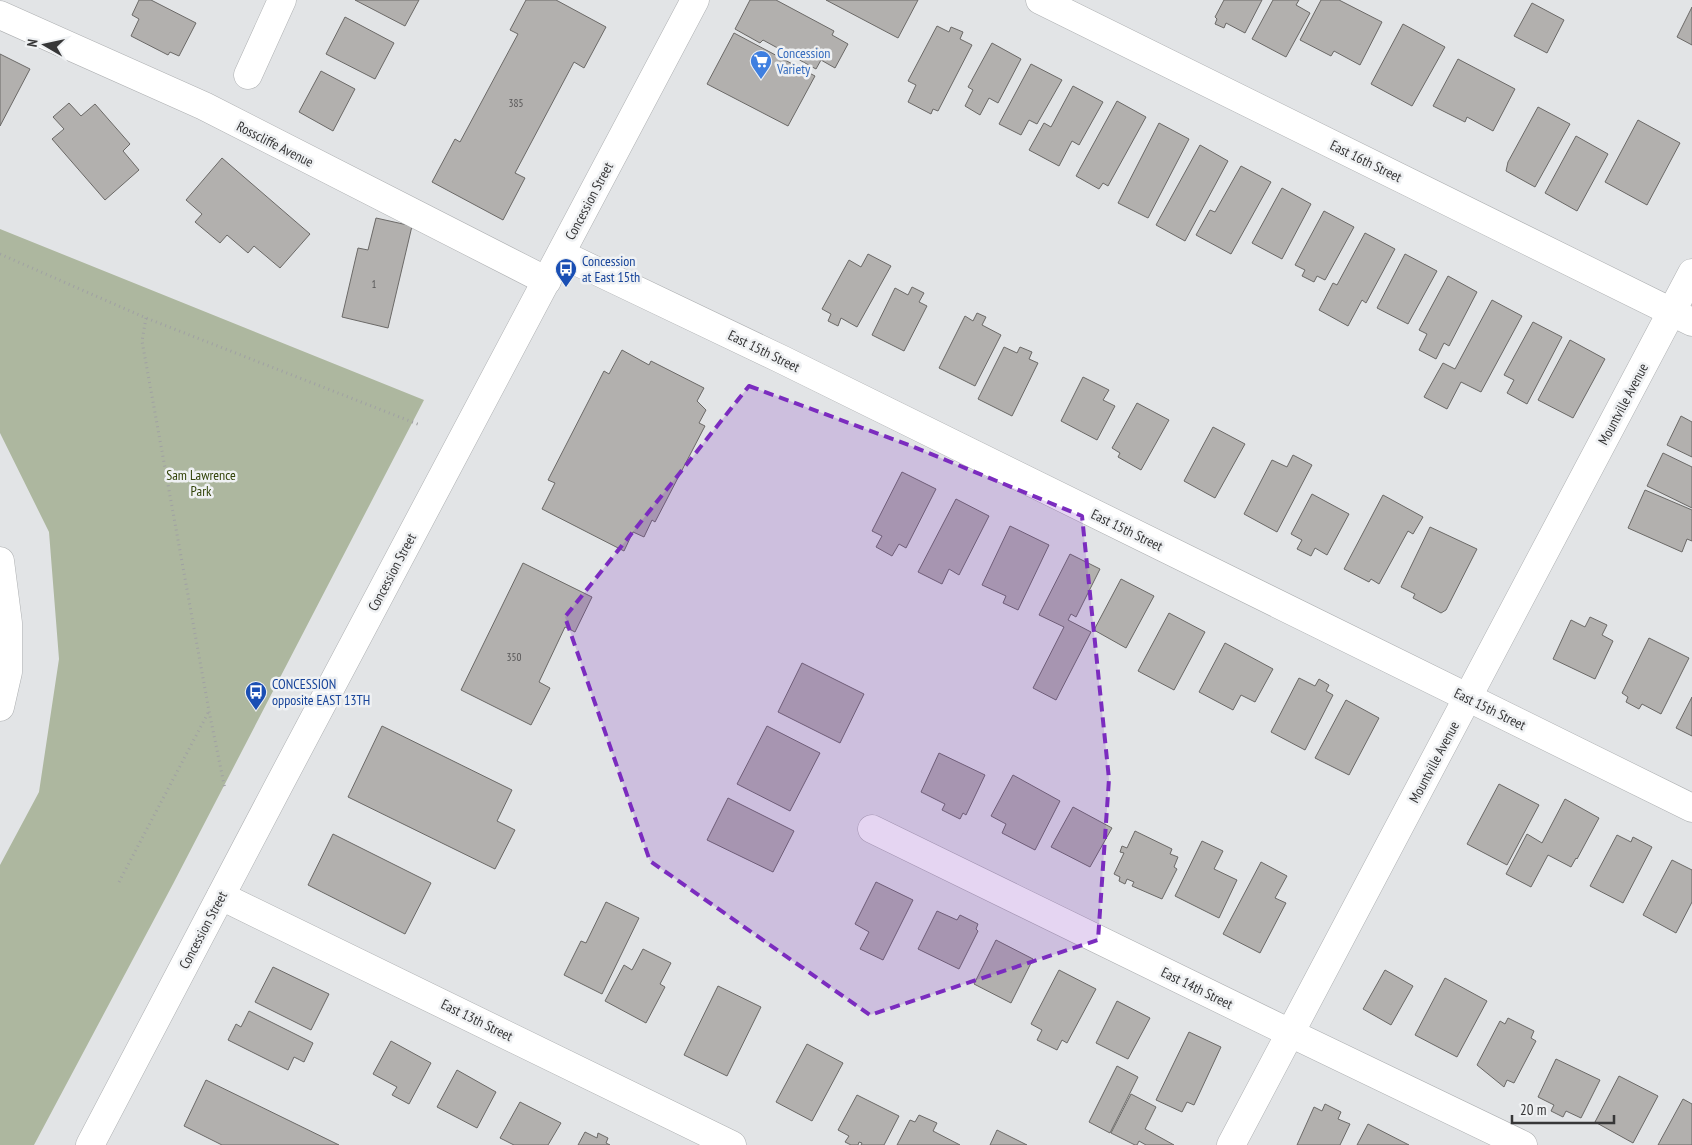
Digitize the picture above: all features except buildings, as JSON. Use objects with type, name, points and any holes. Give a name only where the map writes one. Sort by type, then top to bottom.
[{"type":"street","points":[[248,75],[282,0]]},
{"type":"street","name":"Concession Street","points":[[90,1145],[695,0]]},
{"type":"street","name":"East 16th Street","points":[[1040,0],[1682,318]]},
{"type":"street","name":"Rosscliffe Avenue","points":[[0,15],[204,106],[547,281]]},
{"type":"street","name":"East 15th Street","points":[[561,254],[783,360],[1692,808]]},
{"type":"street","name":"Mountville Avenue","points":[[1231,1145],[1468,698],[1682,318],[1692,273]]},
{"type":"street","points":[[0,561],[8,623],[8,672],[0,707]]},
{"type":"street","name":"East 14th Street","points":[[872,829],[1524,1145]]},
{"type":"street","name":"East 13th Street","points":[[221,896],[732,1145]]},
{"type":"path","points":[[0,254],[146,318],[420,425]]},
{"type":"path","points":[[146,318],[142,341],[209,711],[226,789]]},
{"type":"path","points":[[119,882],[209,711]]},
{"type":"highlighted area","points":[[749,386],[914,447],[1082,516],[1109,779],[1098,940],[870,1015],[650,861],[565,617]]},
{"type":"green space","name":"Sam Lawrence Park","points":[[0,229],[424,400],[173,884],[34,1145],[0,1145],[0,865],[39,792],[59,659],[49,532],[0,433]]},
{"type":"place","name":"Concession Variety","points":[[761,80]]},
{"type":"place","name":"Concession at East 15th","points":[[566,288]]},
{"type":"place","name":"CONCESSION opposite EAST 13TH","points":[[256,711]]}]
